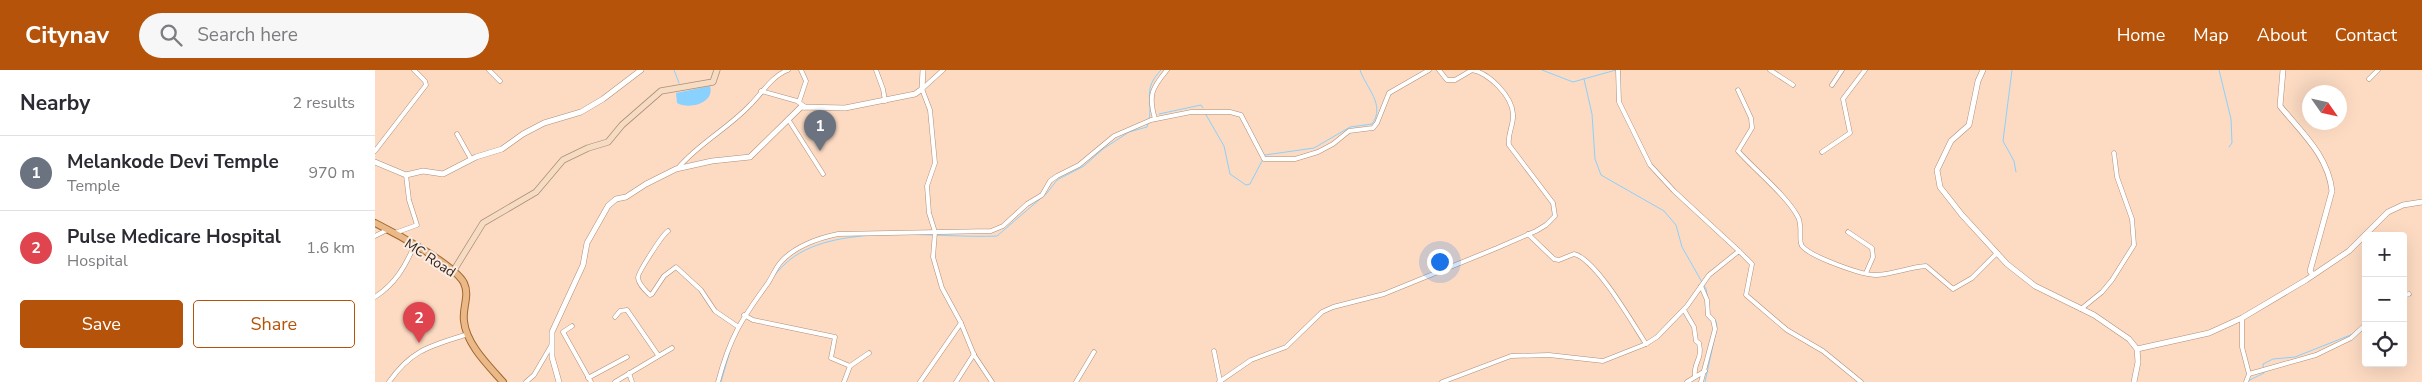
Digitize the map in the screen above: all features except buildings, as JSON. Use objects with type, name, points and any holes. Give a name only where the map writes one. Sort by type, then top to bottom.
[{"type":"main road","points":[[453,270],[481,225],[536,192],[563,160],[588,148],[608,142],[622,125],[661,91],[713,82],[717,70]]},
{"type":"main road","name":"MC Road","points":[[375,223],[453,270],[461,279],[466,289],[463,316],[468,334],[484,359],[503,382]]},
{"type":"street","points":[[375,151],[426,85],[425,81],[414,70]]},
{"type":"street","points":[[489,70],[500,81]]},
{"type":"street","points":[[375,162],[406,175],[423,171],[443,174],[471,159],[503,149],[523,134],[544,123],[581,112],[603,99],[641,70]]},
{"type":"street","points":[[676,170],[690,154],[751,104],[778,72],[788,70]]},
{"type":"street","points":[[799,102],[806,81],[801,70]]},
{"type":"street","points":[[876,70],[885,102]]},
{"type":"street","points":[[923,70],[922,89],[930,110],[934,156],[933,170],[927,186],[929,213],[935,235],[933,257],[942,288],[961,323],[983,371],[992,382]]},
{"type":"street","points":[[761,91],[799,102],[804,106],[825,109],[845,108],[885,102],[915,94],[943,70]]},
{"type":"street","points":[[1153,119],[1152,87],[1167,70]]},
{"type":"street","points":[[718,382],[726,352],[744,315],[780,263],[790,254],[811,242],[838,234],[935,235],[991,231],[1003,226],[1027,204],[1042,195],[1050,181],[1079,165],[1113,136],[1153,119],[1191,112],[1235,113],[1245,119],[1264,159],[1295,159],[1318,152],[1333,144],[1349,131],[1373,128],[1377,123],[1389,93],[1429,70]]},
{"type":"street","points":[[1214,351],[1220,382],[1251,360],[1286,347],[1317,316],[1333,307],[1384,294],[1546,225],[1556,212],[1549,198],[1509,145],[1513,114],[1511,106],[1498,87],[1478,72],[1472,70],[1451,81],[1447,80],[1439,70]]},
{"type":"street","points":[[1618,70],[1619,102],[1650,165],[1674,191],[1753,264],[1746,295],[1787,330],[1823,351],[1861,382]]},
{"type":"street","points":[[1770,70],[1793,85]]},
{"type":"street","points":[[1833,85],[1842,70]]},
{"type":"street","points":[[1821,152],[1850,133],[1843,99],[1865,70]]},
{"type":"street","points":[[1983,70],[1978,81],[1969,125],[1951,141],[1937,170],[1940,186],[1961,215],[2007,264],[2035,286],[2094,315],[2129,339],[2137,349],[2138,362],[2134,382]]},
{"type":"street","points":[[2283,70],[2280,106],[2309,138],[2323,163],[2331,184],[2332,192],[2310,271],[2313,275]]},
{"type":"street","points":[[2369,79],[2379,70]]},
{"type":"street","points":[[1738,90],[1751,118],[1752,128],[1738,151],[1797,215],[1802,230],[1800,242],[1811,253],[1860,272],[1875,275],[1927,266],[1953,289],[1972,278],[1997,253]]},
{"type":"street","points":[[559,382],[553,362],[551,346],[555,324],[583,265],[587,243],[608,206],[616,199],[626,198],[646,184],[676,170],[712,161],[750,157],[788,119],[804,106]]},
{"type":"street","points":[[788,119],[823,174]]},
{"type":"street","points":[[457,134],[471,159]]},
{"type":"street","points":[[2081,309],[2102,292],[2112,280],[2133,245],[2132,218],[2117,177],[2113,153]]},
{"type":"street","points":[[375,236],[417,225],[409,200],[406,175]]},
{"type":"street","points":[[2137,349],[2209,332],[2243,318],[2349,251],[2385,214],[2403,205],[2422,202]]},
{"type":"street","points":[[650,295],[641,285],[637,276],[660,238],[668,231]]},
{"type":"street","points":[[1848,232],[1872,248],[1873,256],[1867,273]]},
{"type":"street","points":[[1528,234],[1555,259],[1559,260],[1574,254],[1581,256],[1595,268],[1646,344]]},
{"type":"street","points":[[375,297],[397,279],[414,246]]},
{"type":"street","points":[[1442,382],[1511,356],[1549,355],[1603,361],[1646,344],[1657,337],[1683,310],[1709,275],[1739,250]]},
{"type":"street","points":[[647,300],[665,276],[676,267],[701,290],[715,312],[737,326]]},
{"type":"street","points":[[1701,382],[1715,329],[1713,320],[1708,315],[1707,300],[1702,284]]},
{"type":"street","points":[[615,316],[621,310],[627,310],[658,355]]},
{"type":"street","points":[[1683,310],[1694,327],[1696,341],[1699,343],[1701,352],[1694,370],[1695,376]]},
{"type":"street","points":[[744,315],[753,320],[835,337],[831,358],[850,366]]},
{"type":"street","points":[[2243,318],[2242,347],[2249,374],[2246,382]]},
{"type":"street","points":[[920,382],[961,323]]},
{"type":"street","points":[[572,326],[563,332],[590,380],[627,357]]},
{"type":"street","points":[[2249,374],[2316,355],[2351,338],[2362,328]]},
{"type":"street","points":[[389,382],[407,359],[435,345],[468,334]]},
{"type":"street","points":[[526,382],[534,375],[551,346]]},
{"type":"street","points":[[615,382],[672,348]]},
{"type":"street","points":[[1076,382],[1094,352]]},
{"type":"street","points":[[844,382],[850,366],[869,353]]},
{"type":"street","points":[[956,382],[974,354]]},
{"type":"street","points":[[1687,382],[1705,371]]},
{"type":"street","points":[[629,373],[632,382]]},
{"type":"water","points":[[710,86],[711,92],[709,97],[700,104],[688,106],[677,103],[676,93]]},
{"type":"waterway","points":[[674,70],[679,83]]},
{"type":"waterway","points":[[1149,120],[1150,89],[1155,77],[1161,70]]},
{"type":"waterway","points":[[1265,155],[1314,148],[1350,127],[1372,124],[1376,117],[1376,103],[1360,70]]},
{"type":"waterway","points":[[1542,70],[1573,82],[1616,70]]},
{"type":"waterway","points":[[2012,70],[2003,141],[2014,161],[2016,172]]},
{"type":"waterway","points":[[2219,70],[2231,119],[2232,143],[2229,147]]},
{"type":"waterway","points":[[1584,79],[1592,114],[1595,159],[1601,175],[1664,211],[1676,225],[1682,247],[1706,289],[1709,304]]},
{"type":"waterway","points":[[1159,114],[1201,105],[1203,108]]},
{"type":"waterway","points":[[1205,113],[1224,146],[1230,174],[1246,185],[1250,184],[1262,161]]},
{"type":"waterway","points":[[751,310],[771,280],[785,264],[805,250],[829,241],[886,235],[997,236],[1047,193],[1057,180],[1084,166],[1103,149],[1129,132],[1147,127],[1148,124]]},
{"type":"waterway","points":[[1705,382],[1717,327],[1716,321],[1710,315]]},
{"type":"waterway","points":[[2248,381],[2264,373],[2263,364],[2273,359],[2295,357],[2353,334]]},
{"type":"waterway","points":[[721,382],[730,351]]},
{"type":"place","name":"Melankode Devi Temple","points":[[820,151]]},
{"type":"place","name":"Pulse Medicare Hospital","points":[[419,343]]}]
